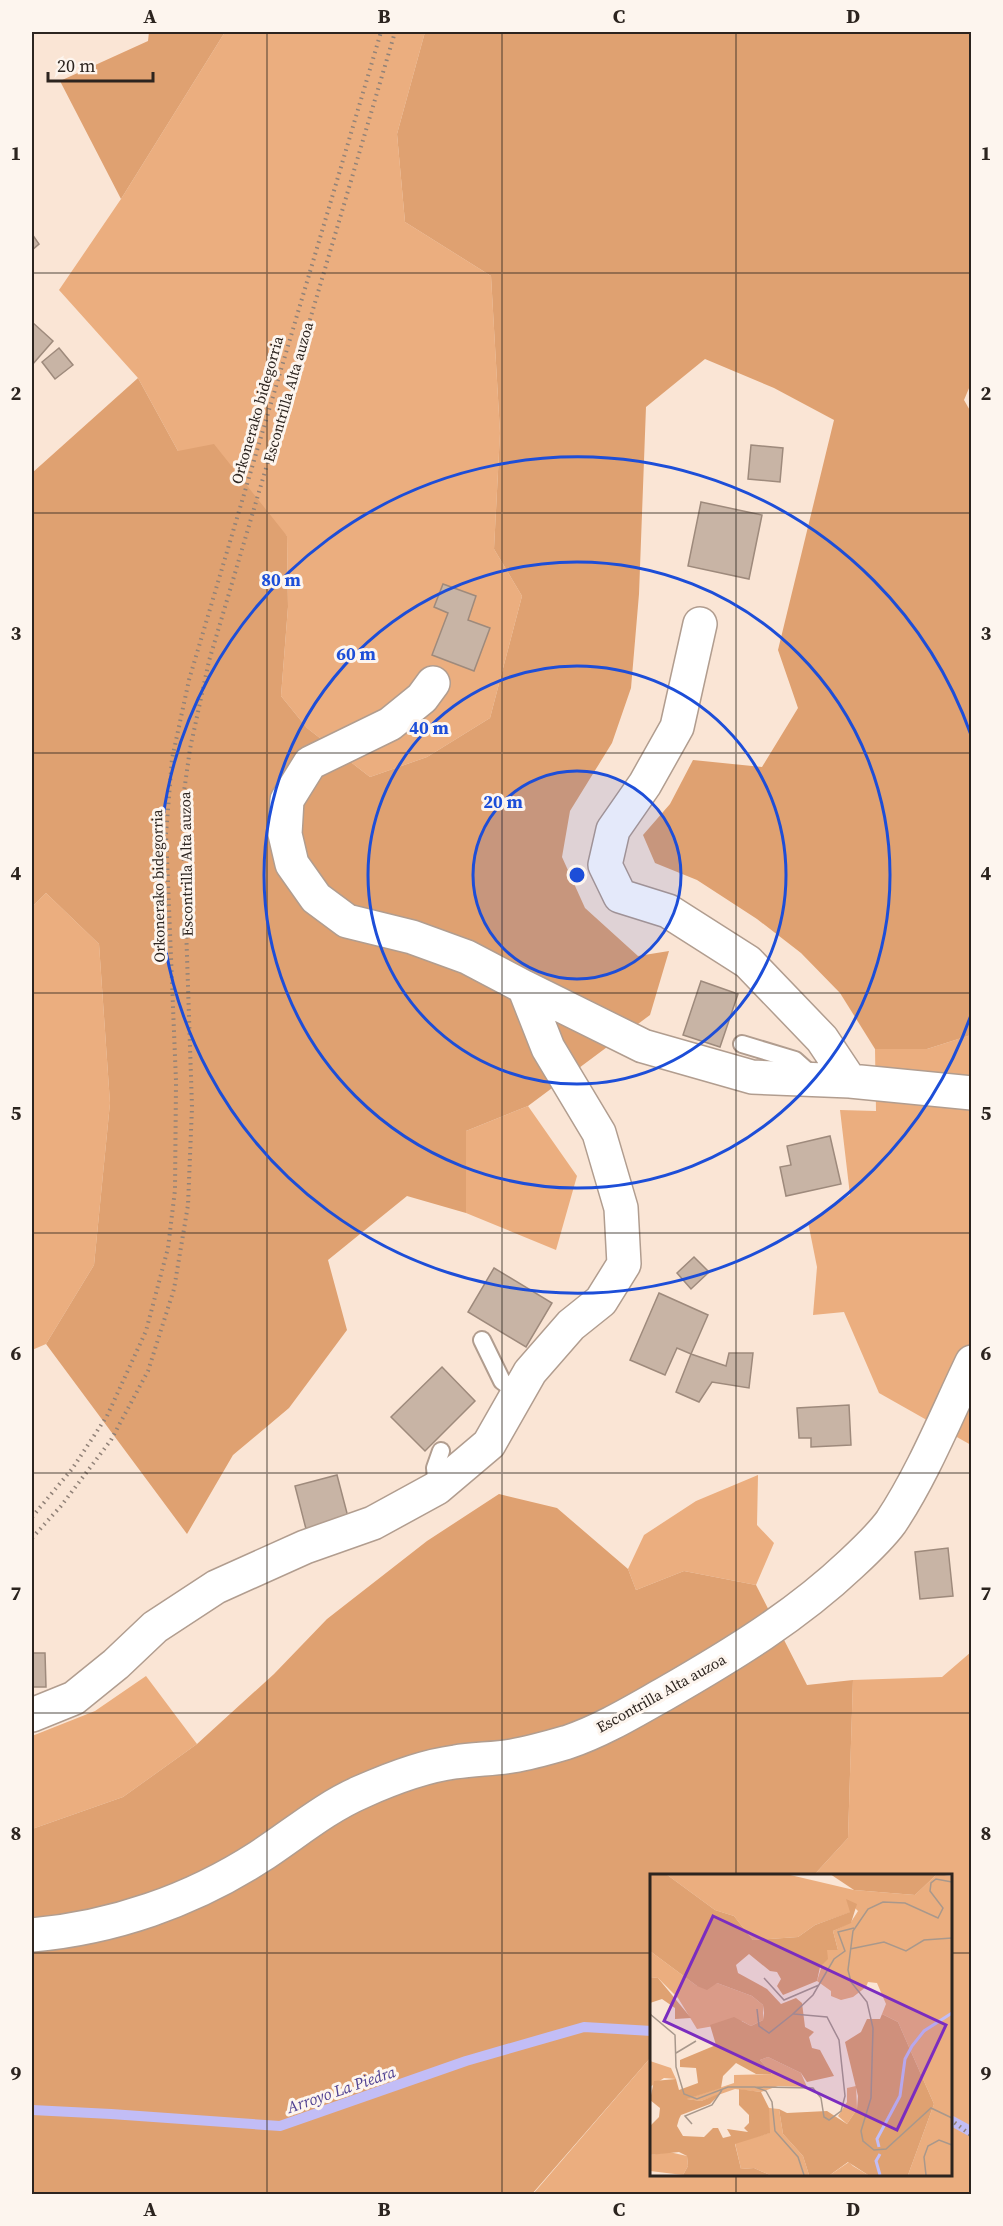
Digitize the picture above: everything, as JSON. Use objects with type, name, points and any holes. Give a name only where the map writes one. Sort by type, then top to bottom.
[{"type":"street","points":[[700,624],[678,727],[645,784],[613,830],[605,865],[620,896],[668,912],[748,962],[822,1039],[850,1081]]},
{"type":"street","points":[[433,683],[422,698],[390,724],[310,763],[287,800],[285,834],[292,864],[316,898],[346,921],[412,937],[467,957],[643,1046],[752,1077],[850,1081],[972,1093]]},
{"type":"street","points":[[32,1715],[74,1698],[116,1664],[155,1627],[216,1587],[305,1547],[373,1523],[437,1488],[489,1444],[531,1372],[571,1325],[601,1301],[624,1264],[621,1208],[599,1133],[548,1048],[524,987]]},
{"type":"street","name":"Escontrilla Alta auzoa","points":[[32,1935],[100,1925],[158,1907],[211,1886],[258,1858],[322,1814],[360,1793],[398,1777],[452,1762],[515,1756],[568,1742],[605,1727],[710,1668],[786,1619],[864,1552],[890,1523],[915,1478],[972,1362]]},
{"type":"lane","points":[[742,1044],[795,1060],[816,1079]]},
{"type":"lane","points":[[482,1340],[502,1381],[518,1393]]},
{"type":"lane","points":[[437,1488],[435,1468],[441,1451]]},
{"type":"path","name":"Orkonerako bidegorria","points":[[32,1517],[72,1469],[107,1416],[146,1331],[168,1248],[175,1190],[176,1103],[166,834],[172,759],[189,680],[381,32]]},
{"type":"path","name":"Escontrilla Alta auzoa","points":[[32,1538],[61,1506],[111,1440],[148,1371],[174,1288],[188,1205],[192,1107],[182,807],[190,749],[209,661],[395,32]]},
{"type":"path","points":[[952,2120],[972,2136]]},
{"type":"shaded area","points":[[149,32],[225,32],[121,199],[60,81],[148,41]]},
{"type":"shaded area","points":[[225,32],[425,32],[397,134],[405,222],[491,276],[500,433],[494,549],[522,596],[490,718],[427,757],[370,777],[307,728],[281,696],[288,607],[287,536],[178,451],[138,378],[59,290],[121,199]]},
{"type":"shaded area","points":[[425,32],[971,32],[972,381],[964,400],[972,414],[971,1035],[927,1049],[875,1049],[840,993],[801,953],[757,919],[697,880],[655,863],[643,835],[670,804],[693,760],[762,767],[798,708],[778,650],[834,420],[774,388],[705,359],[646,407],[639,594],[631,688],[612,743],[570,811],[562,857],[585,908],[638,956],[669,951],[650,1015],[528,1106],[466,1131],[466,1213],[407,1196],[328,1260],[347,1330],[289,1408],[233,1455],[187,1534],[46,1344],[94,1265],[110,1103],[99,944],[46,893],[32,907],[32,473],[138,378],[178,451],[214,444],[287,536],[288,607],[281,696],[307,728],[370,777],[427,757],[490,718],[522,596],[494,549],[500,433],[491,276],[405,222],[397,134]]},
{"type":"shaded area","points":[[46,893],[99,944],[110,1103],[94,1265],[46,1344],[32,1350],[32,907]]},
{"type":"shaded area","points":[[971,1035],[971,1445],[879,1393],[844,1312],[813,1315],[817,1267],[808,1222],[850,1195],[840,1110],[876,1111],[875,1049],[927,1049]]},
{"type":"shaded area","points":[[528,1106],[577,1176],[556,1250],[466,1213],[466,1131]]},
{"type":"shaded area","points":[[758,1475],[757,1525],[774,1543],[756,1585],[684,1571],[636,1590],[628,1569],[644,1535],[696,1501]]},
{"type":"shaded area","points":[[499,1494],[557,1508],[628,1569],[636,1590],[684,1571],[756,1585],[807,1685],[853,1680],[848,1838],[815,1874],[650,1874],[650,2058],[532,2194],[32,2194],[32,1829],[123,1797],[197,1744],[274,1674],[327,1619],[427,1541]]},
{"type":"shaded area","points":[[971,1652],[971,2194],[533,2194],[650,2058],[650,2175],[952,2175],[952,1874],[815,1874],[848,1838],[853,1680],[942,1677]]},
{"type":"shaded area","points":[[146,1676],[197,1744],[123,1797],[32,1829],[32,1736],[95,1711]]},
{"type":"building","points":[[32,234],[39,244],[32,250]]},
{"type":"building","points":[[32,322],[53,341],[32,365]]},
{"type":"building","points":[[59,348],[73,365],[55,379],[42,362]]},
{"type":"building","points":[[751,445],[783,448],[780,482],[748,479]]},
{"type":"building","points":[[701,502],[762,515],[749,579],[688,566]]},
{"type":"building","points":[[443,584],[476,596],[468,620],[490,628],[474,671],[432,655],[448,613],[434,607]]},
{"type":"building","points":[[701,981],[738,994],[720,1047],[683,1035]]},
{"type":"building","points":[[830,1136],[841,1184],[786,1196],[780,1167],[791,1165],[787,1146]]},
{"type":"building","points":[[694,1257],[709,1272],[691,1289],[677,1273]]},
{"type":"building","points":[[494,1268],[552,1303],[526,1347],[468,1312]]},
{"type":"building","points":[[659,1293],[708,1315],[691,1354],[677,1348],[665,1375],[630,1360]]},
{"type":"building","points":[[729,1353],[753,1353],[749,1388],[712,1382],[699,1402],[676,1392],[691,1354],[726,1366]]},
{"type":"building","points":[[442,1367],[475,1401],[425,1451],[391,1417]]},
{"type":"building","points":[[849,1405],[851,1445],[811,1447],[811,1438],[799,1438],[797,1408]]},
{"type":"building","points":[[337,1475],[348,1517],[306,1529],[295,1486]]},
{"type":"building","points":[[948,1548],[953,1596],[920,1599],[915,1552]]},
{"type":"building","points":[[32,1653],[45,1653],[46,1687],[32,1687]]},
{"type":"waterway","name":"Arroyo La Piedra","points":[[32,2110],[280,2126],[466,2061],[584,2027],[650,2031]]},
{"type":"waterway","name":"Arroyo La Piedra","points":[[952,2121],[972,2132]]}]
